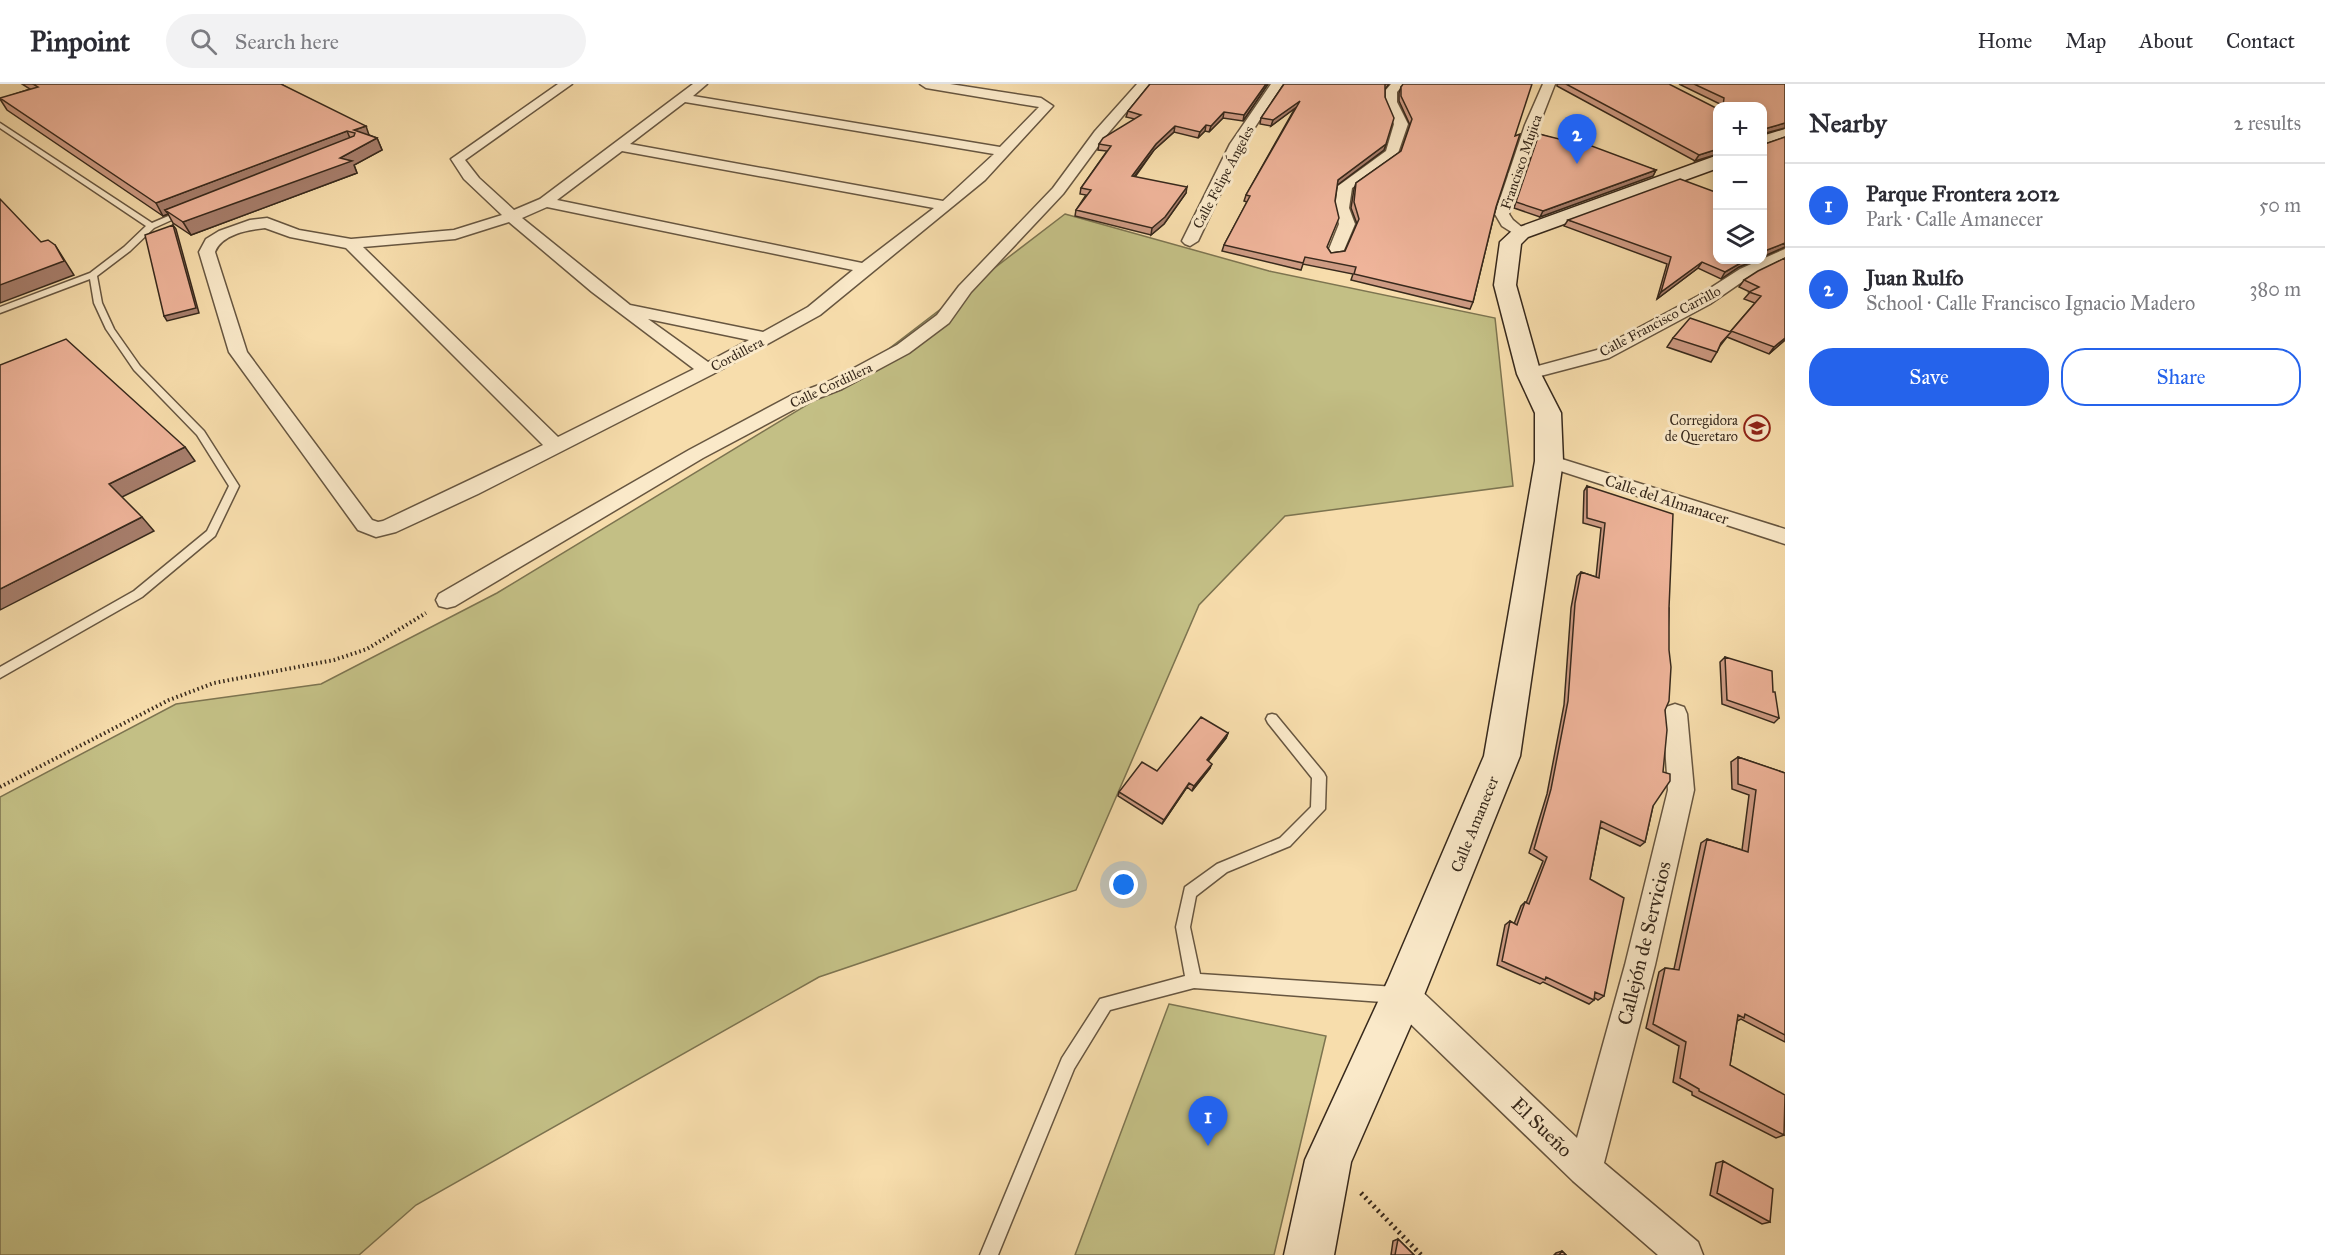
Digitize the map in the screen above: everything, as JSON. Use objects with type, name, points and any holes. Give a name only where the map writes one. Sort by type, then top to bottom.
[{"type":"main road","points":[[1521,233],[1713,163]]},
{"type":"main road","name":"Calle Amanecer","points":[[1309,1255],[1328,1160],[1403,995],[1502,756],[1549,461],[1548,413],[1529,374],[1505,285],[1511,242],[1521,233]]},
{"type":"street","points":[[566,84],[458,159],[463,170],[511,217],[624,309],[707,370]]},
{"type":"street","points":[[351,244],[455,234],[511,217],[545,202],[701,84]]},
{"type":"street","name":"Cordillera","points":[[351,244],[295,234],[267,223],[250,225],[224,234],[211,242],[207,252],[238,352],[365,525],[376,530],[389,527],[471,489],[707,370],[814,311],[865,268],[946,206],[1004,152],[1047,106],[1046,103],[926,84]]},
{"type":"street","name":"Calle Cordillera","points":[[447,600],[696,454],[799,399],[836,385],[911,343],[943,319],[964,289],[1058,191],[1100,134],[1144,84]]},
{"type":"street","name":"Calle Felipe Ángeles","points":[[1190,241],[1237,144],[1277,84]]},
{"type":"street","points":[[1335,254],[1347,224],[1342,208],[1345,186],[1392,153],[1401,124],[1391,102],[1391,92],[1398,84]]},
{"type":"street","name":"Francisco Mujica","points":[[1521,233],[1507,223],[1502,214],[1532,125],[1549,84]]},
{"type":"street","points":[[683,98],[1004,152]]},
{"type":"street","points":[[620,146],[946,206]]},
{"type":"street","points":[[545,202],[865,268]]},
{"type":"street","points":[[351,244],[555,446]]},
{"type":"street","name":"Calle Francisco Carrillo","points":[[1529,374],[1602,354],[1704,300],[1746,272],[1785,254]]},
{"type":"street","points":[[624,309],[766,338]]},
{"type":"street","name":"Calle del Almanacer","points":[[1549,461],[1785,537]]},
{"type":"street","name":"Callejón de Servicios","points":[[1585,1169],[1640,965],[1681,790],[1675,714]]},
{"type":"street","name":"El Sueño","points":[[1403,995],[1585,1169],[1685,1255]]},
{"type":"lane","points":[[0,125],[151,226]]},
{"type":"lane","points":[[0,310],[93,275],[127,249],[151,226],[194,209]]},
{"type":"lane","points":[[0,673],[138,594],[211,533],[234,486],[201,433],[137,368],[110,328],[98,303],[93,275]]},
{"type":"lane","points":[[1194,981],[1183,927],[1190,892],[1222,868],[1285,842],[1318,809],[1319,777],[1272,719]]},
{"type":"lane","points":[[989,1255],[1068,1064],[1106,1004],[1194,981],[1403,995]]},
{"type":"path","points":[[0,787],[169,700],[214,683],[334,660],[367,649],[447,600]]},
{"type":"path","points":[[1328,1160],[1421,1255]]},
{"type":"shaded area","points":[[1065,214],[1269,271],[1495,318],[1513,486],[1285,516],[1199,605],[1076,890],[819,977],[416,1205],[359,1255],[0,1255],[0,797],[176,704],[321,684],[497,593],[848,380]]},
{"type":"shaded area","points":[[1169,1004],[1326,1036],[1274,1255],[1075,1255]]},
{"type":"building","points":[[33,84],[281,84],[366,126],[354,130],[377,138],[340,158],[352,161],[183,222],[165,210],[354,136],[355,133],[347,131],[156,203],[0,98],[38,87]]},
{"type":"building","points":[[1150,84],[1266,84],[1244,115],[1224,112],[1211,126],[1206,125],[1200,132],[1175,126],[1156,144],[1132,176],[1187,187],[1165,217],[1152,228],[1076,210],[1091,190],[1081,188],[1111,146],[1099,144],[1103,138],[1141,115],[1128,111]]},
{"type":"building","points":[[1284,84],[1386,84],[1385,97],[1394,118],[1386,144],[1338,180],[1335,201],[1339,218],[1327,247],[1331,253],[1345,251],[1359,219],[1354,202],[1356,183],[1401,151],[1412,119],[1401,96],[1403,84],[1532,84],[1515,136],[1520,134],[1496,207],[1473,302],[1354,274],[1356,267],[1305,257],[1303,263],[1224,245],[1250,196],[1246,195],[1300,101],[1273,120],[1261,118]]},
{"type":"building","points":[[1566,84],[1669,84],[1713,106],[1713,151],[1699,155]]},
{"type":"building","points":[[1694,84],[1785,84],[1785,123],[1767,128],[1767,102],[1724,102],[1724,98]]},
{"type":"building","points":[[1539,134],[1559,139],[1565,136],[1656,170],[1543,211],[1516,202]]},
{"type":"building","points":[[1785,137],[1785,243],[1767,250],[1767,143]]},
{"type":"building","points":[[1680,179],[1713,191],[1713,264],[1739,264],[1725,272],[1702,262],[1661,292],[1671,257],[1568,220]]},
{"type":"building","points":[[0,199],[41,242],[48,240],[55,245],[64,261],[0,285]]},
{"type":"building","points":[[173,225],[196,308],[164,316],[145,235]]},
{"type":"building","points":[[1785,258],[1785,338],[1774,347],[1731,331],[1761,296],[1749,292],[1759,287],[1744,280]]},
{"type":"building","points":[[1690,318],[1731,332],[1721,343],[1717,352],[1673,338]]},
{"type":"building","points":[[66,339],[185,447],[109,484],[142,517],[0,589],[0,365]]},
{"type":"building","points":[[1587,486],[1673,514],[1669,608],[1671,667],[1669,701],[1665,710],[1667,730],[1663,772],[1670,774],[1670,781],[1653,806],[1645,842],[1601,821],[1590,879],[1624,898],[1604,996],[1595,992],[1594,1000],[1546,977],[1545,980],[1502,961],[1510,921],[1517,925],[1525,902],[1529,904],[1547,857],[1534,849],[1551,789],[1568,701],[1575,603],[1581,572],[1599,578],[1605,523],[1587,518]]},
{"type":"building","points":[[1725,657],[1772,671],[1773,692],[1775,692],[1779,718],[1727,700]]},
{"type":"building","points":[[1201,717],[1228,733],[1207,760],[1212,764],[1194,786],[1189,783],[1164,820],[1119,792],[1142,762],[1157,771]]},
{"type":"building","points":[[1738,757],[1785,773],[1785,1035],[1745,1014],[1744,1018],[1738,1015],[1730,1065],[1785,1095],[1784,1135],[1699,1091],[1680,1078],[1686,1042],[1653,1024],[1665,968],[1679,970],[1707,839],[1748,852],[1756,790],[1738,784]]},
{"type":"building","points":[[1723,1161],[1773,1189],[1770,1222],[1717,1193]]},
{"type":"building","points":[[1398,1239],[1414,1255],[1395,1255]]},
{"type":"place","name":"Juan Rulfo","points":[[1577,164]]},
{"type":"place","name":"Corregidora de Queretaro","points":[[1757,428]]},
{"type":"place","name":"Parque Frontera 2012","points":[[1208,1146]]}]
